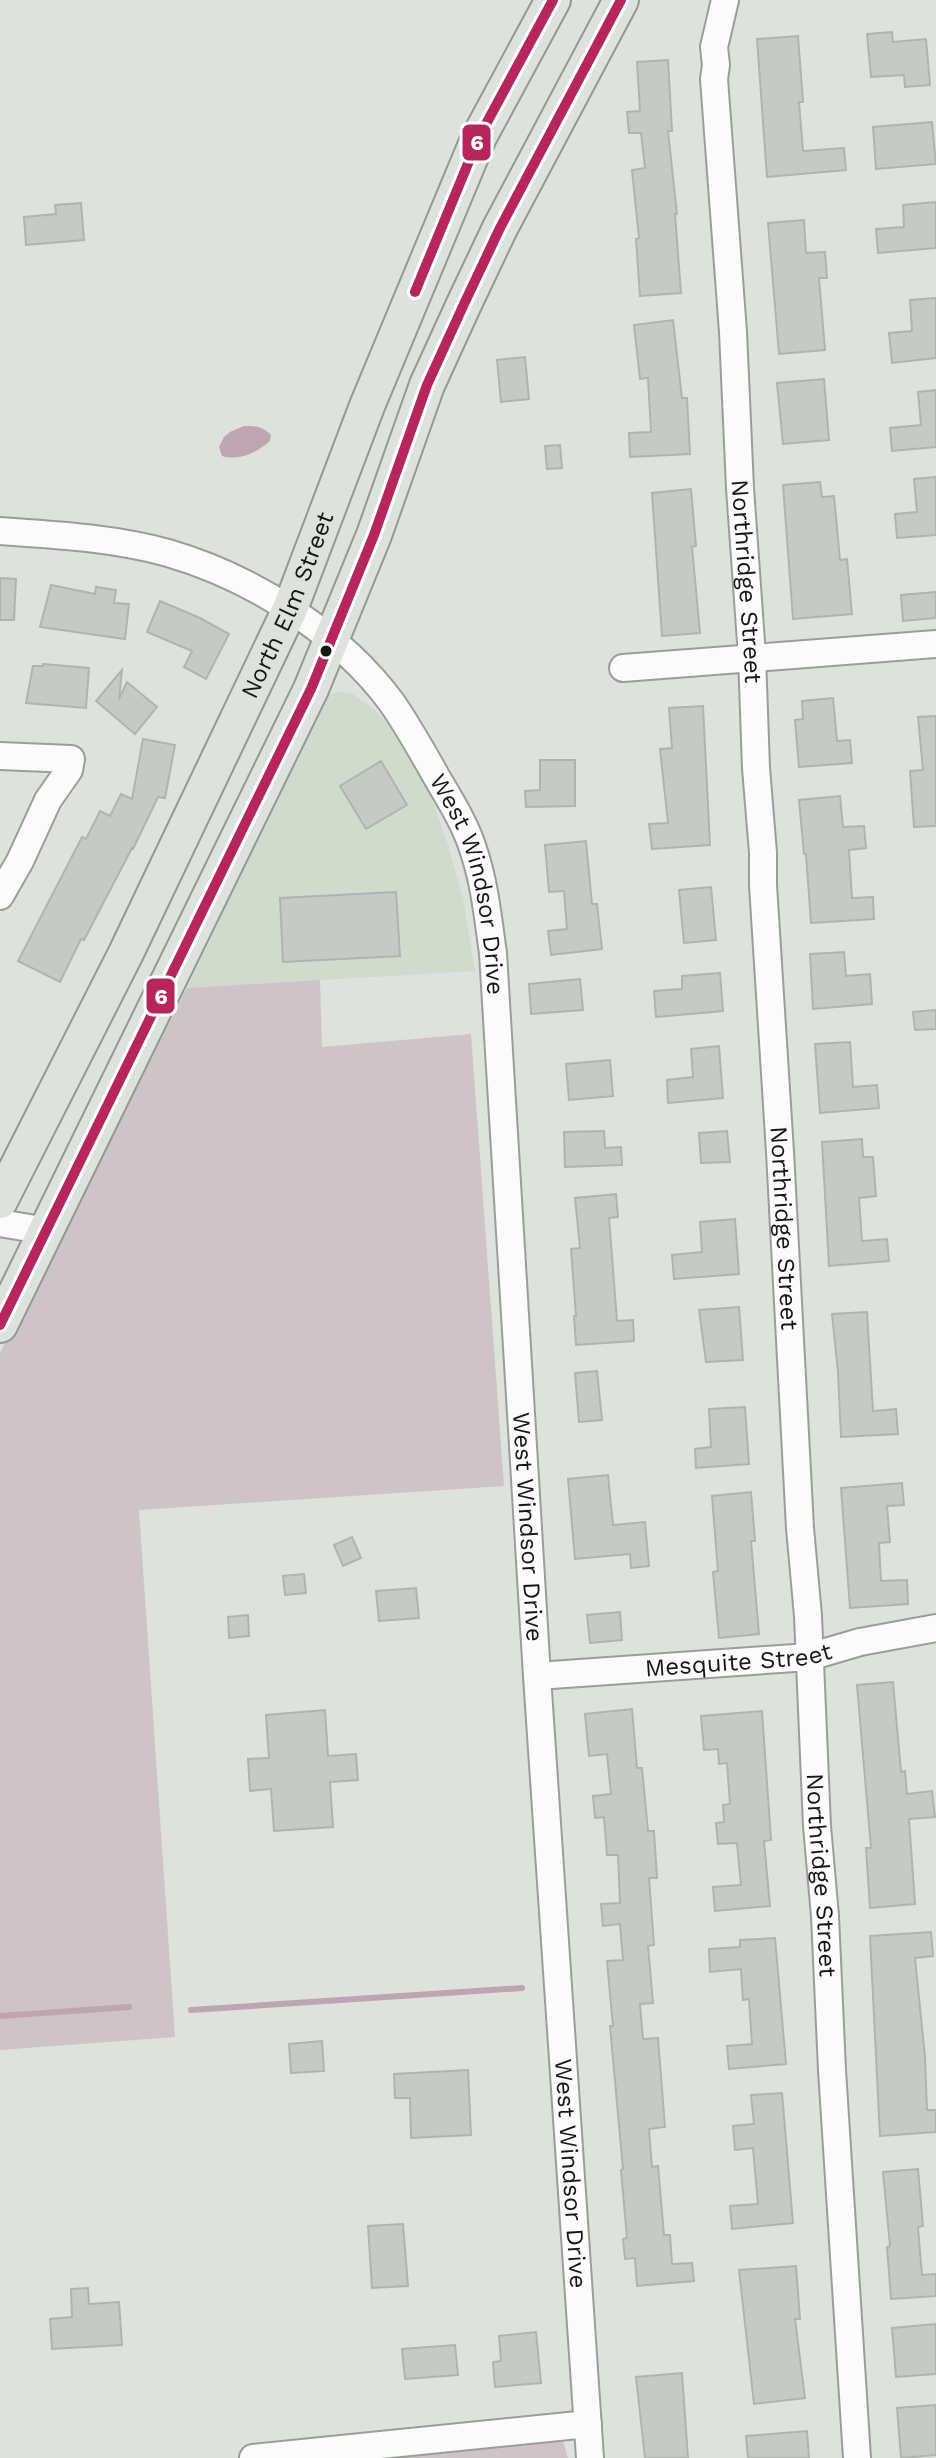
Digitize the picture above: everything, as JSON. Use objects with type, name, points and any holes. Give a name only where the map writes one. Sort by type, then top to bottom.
[{"type":"main road","name":"North Elm Street","points":[[0,1201],[126,953],[290,609],[367,406],[479,137],[553,0]]},
{"type":"main road","points":[[0,1325],[311,689],[374,535],[427,385],[500,228],[621,0]]},
{"type":"street","name":"Northridge Street","points":[[725,0],[714,47],[714,79],[733,332],[800,1528],[808,1616],[817,1826],[857,2458]]},
{"type":"street","name":"West Windsor Drive","points":[[0,531],[121,543],[169,554],[217,572],[290,609],[351,657],[391,702],[419,744],[474,850],[485,896],[493,953],[537,1676],[590,2458]]},
{"type":"street","points":[[623,668],[936,644]]},
{"type":"street","points":[[0,756],[71,759],[69,770],[48,800],[0,896]]},
{"type":"street","points":[[0,1223],[47,1231]]},
{"type":"street","name":"Mesquite Street","points":[[537,1676],[809,1657],[860,1642],[936,1628]]},
{"type":"street","points":[[253,2458],[588,2424]]},
{"type":"shaded area","points":[[244,426],[265,430],[271,435],[270,441],[248,455],[222,456],[219,447],[224,437]]},
{"type":"shaded area","points":[[339,691],[353,694],[376,711],[408,747],[427,785],[463,898],[475,971],[187,988],[324,696]]},
{"type":"shaded area","points":[[320,980],[322,1047],[471,1034],[504,1486],[139,1510],[175,2037],[0,2050],[0,1353],[187,988]]},
{"type":"shaded area","points":[[559,2427],[568,2458],[289,2458]]},
{"type":"building","points":[[892,32],[893,42],[926,39],[930,85],[905,87],[904,75],[871,77],[867,34]]},
{"type":"building","points":[[798,36],[803,151],[844,148],[846,170],[767,177],[757,39]]},
{"type":"building","points":[[668,60],[672,131],[668,131],[681,293],[640,296],[636,239],[639,238],[632,170],[645,168],[641,133],[629,133],[627,112],[640,111],[637,62]]},
{"type":"building","points":[[932,122],[936,164],[876,169],[873,127]]},
{"type":"building","points":[[936,202],[936,248],[878,253],[876,229],[904,227],[903,205]]},
{"type":"building","points":[[81,203],[84,240],[26,245],[24,217],[56,214],[55,205]]},
{"type":"building","points":[[804,220],[806,253],[825,252],[827,278],[819,278],[825,350],[779,354],[768,223]]},
{"type":"building","points":[[936,298],[936,358],[892,363],[889,333],[912,331],[910,300]]},
{"type":"building","points":[[673,320],[682,398],[687,398],[690,454],[630,457],[629,433],[651,432],[648,378],[640,379],[634,325]]},
{"type":"building","points":[[525,357],[529,399],[501,402],[497,360]]},
{"type":"building","points":[[824,379],[829,440],[783,444],[777,383]]},
{"type":"building","points":[[936,390],[936,447],[892,451],[890,428],[921,425],[918,392]]},
{"type":"building","points":[[560,445],[562,468],[547,469],[545,446]]},
{"type":"building","points":[[936,477],[936,535],[897,538],[895,514],[917,512],[914,479]]},
{"type":"building","points":[[820,482],[822,497],[834,496],[840,560],[847,559],[852,614],[793,619],[783,485]]},
{"type":"building","points":[[691,489],[696,546],[692,547],[700,633],[662,636],[652,493]]},
{"type":"building","points":[[0,578],[16,579],[14,620],[0,620]]},
{"type":"building","points":[[51,585],[95,594],[96,587],[116,590],[114,603],[129,604],[125,639],[40,627]]},
{"type":"building","points":[[936,592],[936,618],[903,621],[901,595]]},
{"type":"building","points":[[160,601],[229,634],[206,679],[184,667],[192,651],[147,632]]},
{"type":"building","points":[[33,666],[89,668],[86,708],[26,703]]},
{"type":"building","points":[[122,670],[119,699],[127,682],[157,707],[135,734],[96,701]]},
{"type":"building","points":[[833,698],[837,741],[850,740],[852,763],[799,767],[795,720],[803,719],[802,701]]},
{"type":"building","points":[[703,706],[710,845],[652,849],[649,824],[668,823],[660,749],[672,748],[669,708]]},
{"type":"building","points":[[936,716],[936,826],[914,827],[910,771],[923,770],[918,717]]},
{"type":"building","points":[[143,739],[175,745],[165,798],[158,797],[60,982],[18,961],[82,837],[86,839],[100,811],[110,816],[121,794],[132,799]]},
{"type":"building","points":[[540,760],[575,760],[575,806],[526,807],[525,791],[540,790]]},
{"type":"building","points":[[381,761],[407,805],[366,829],[340,786]]},
{"type":"building","points":[[840,796],[843,827],[864,826],[866,848],[849,850],[852,898],[873,897],[874,919],[811,923],[799,800]]},
{"type":"building","points":[[586,841],[592,904],[597,904],[602,949],[551,955],[548,931],[567,929],[564,891],[549,892],[545,845]]},
{"type":"building","points":[[711,887],[716,940],[684,943],[679,890]]},
{"type":"building","points":[[396,892],[400,956],[283,962],[280,898]]},
{"type":"building","points":[[844,952],[846,976],[870,974],[872,1004],[813,1009],[810,954]]},
{"type":"building","points":[[720,973],[723,1011],[656,1017],[654,991],[682,989],[682,976]]},
{"type":"building","points":[[580,979],[583,1010],[531,1014],[529,984]]},
{"type":"building","points":[[936,1010],[936,1029],[915,1030],[913,1012]]},
{"type":"building","points":[[850,1042],[853,1087],[877,1085],[879,1108],[820,1113],[815,1044]]},
{"type":"building","points":[[719,1046],[723,1098],[668,1103],[667,1080],[693,1077],[691,1049]]},
{"type":"building","points":[[610,1060],[613,1096],[569,1100],[566,1064]]},
{"type":"building","points":[[604,1131],[605,1148],[621,1147],[622,1165],[565,1167],[564,1132]]},
{"type":"building","points":[[727,1131],[730,1162],[701,1163],[699,1133]]},
{"type":"building","points":[[862,1139],[863,1157],[873,1157],[876,1196],[859,1198],[862,1241],[887,1239],[889,1261],[829,1266],[822,1142]]},
{"type":"building","points":[[616,1194],[618,1217],[609,1218],[617,1321],[633,1320],[634,1341],[576,1345],[571,1249],[580,1248],[575,1198]]},
{"type":"building","points":[[735,1219],[739,1274],[674,1279],[672,1255],[702,1252],[700,1222]]},
{"type":"building","points":[[739,1307],[743,1360],[706,1362],[699,1310]]},
{"type":"building","points":[[867,1312],[873,1411],[896,1409],[898,1434],[841,1437],[832,1314]]},
{"type":"building","points":[[597,1371],[602,1420],[579,1422],[575,1373]]},
{"type":"building","points":[[745,1407],[749,1464],[696,1468],[695,1449],[711,1447],[709,1409]]},
{"type":"building","points":[[608,1475],[613,1525],[645,1522],[649,1566],[631,1568],[630,1554],[575,1559],[568,1479]]},
{"type":"building","points":[[902,1483],[904,1505],[887,1506],[890,1542],[879,1543],[881,1581],[907,1580],[908,1604],[850,1608],[841,1488]]},
{"type":"building","points":[[751,1492],[755,1541],[751,1541],[759,1634],[719,1638],[713,1572],[718,1571],[712,1496]]},
{"type":"building","points":[[352,1537],[361,1558],[343,1566],[334,1545]]},
{"type":"building","points":[[304,1574],[306,1593],[285,1595],[283,1576]]},
{"type":"building","points":[[416,1588],[419,1618],[379,1621],[376,1591]]},
{"type":"building","points":[[620,1612],[622,1640],[590,1643],[587,1615]]},
{"type":"building","points":[[248,1615],[249,1636],[229,1638],[228,1617]]},
{"type":"building","points":[[893,1682],[901,1772],[905,1771],[907,1794],[932,1791],[935,1817],[909,1819],[915,1904],[870,1908],[866,1848],[871,1848],[857,1685]]},
{"type":"building","points":[[632,1709],[637,1768],[642,1768],[648,1831],[654,1831],[657,1878],[649,1878],[654,1945],[648,1946],[653,2003],[640,2004],[643,2039],[658,2038],[665,2127],[649,2129],[652,2167],[658,2166],[664,2235],[670,2235],[672,2264],[692,2263],[694,2281],[637,2286],[635,2258],[625,2259],[623,2239],[627,2238],[623,2169],[610,2026],[613,2026],[607,1961],[623,1960],[620,1924],[603,1926],[601,1904],[620,1903],[618,1855],[607,1855],[604,1817],[595,1818],[593,1796],[611,1794],[607,1754],[589,1756],[585,1714]]},
{"type":"building","points":[[325,1710],[328,1756],[356,1754],[358,1780],[330,1782],[333,1827],[274,1831],[271,1789],[250,1791],[248,1759],[269,1758],[266,1715]]},
{"type":"building","points":[[762,1711],[771,1840],[764,1841],[770,1906],[715,1911],[713,1887],[741,1885],[737,1843],[718,1844],[716,1823],[724,1822],[723,1805],[730,1804],[727,1763],[719,1764],[718,1749],[704,1750],[701,1716]]},
{"type":"building","points":[[931,1932],[933,1956],[915,1958],[927,2110],[936,2110],[936,2132],[880,2136],[870,1936]]},
{"type":"building","points":[[775,1938],[786,2064],[729,2069],[727,2046],[752,2044],[749,1999],[743,2000],[741,1969],[710,1972],[709,1949],[740,1947],[740,1940]]},
{"type":"building","points":[[322,2041],[324,2071],[291,2073],[289,2044]]},
{"type":"building","points":[[468,2070],[471,2135],[411,2138],[410,2098],[395,2098],[394,2074]]},
{"type":"building","points":[[782,2093],[793,2223],[732,2229],[730,2206],[758,2204],[753,2148],[735,2150],[733,2126],[754,2124],[751,2095]]},
{"type":"building","points":[[918,2169],[923,2226],[918,2227],[922,2275],[936,2274],[936,2296],[891,2299],[883,2172]]},
{"type":"building","points":[[403,2224],[408,2286],[372,2288],[368,2226]]},
{"type":"building","points":[[796,2266],[800,2319],[795,2319],[805,2398],[754,2404],[739,2270]]},
{"type":"building","points":[[88,2288],[89,2304],[119,2302],[122,2345],[52,2349],[50,2319],[72,2317],[71,2289]]},
{"type":"building","points":[[936,2324],[936,2374],[896,2377],[892,2328]]},
{"type":"building","points":[[536,2332],[541,2383],[495,2387],[493,2362],[501,2361],[499,2336]]},
{"type":"building","points":[[455,2345],[458,2375],[405,2379],[402,2349]]},
{"type":"building","points":[[682,2373],[688,2458],[645,2458],[636,2377]]},
{"type":"building","points":[[936,2405],[936,2455],[901,2458],[897,2408]]},
{"type":"building","points":[[807,2431],[809,2458],[748,2458],[746,2436]]},
{"type":"waterway","points":[[191,2010],[522,1988]]},
{"type":"waterway","points":[[0,2016],[129,2007]]},
{"type":"transit line","name":"6","points":[[415,292],[479,137],[553,0]]},
{"type":"transit line","name":"6","points":[[0,1325],[311,689],[374,535],[427,385],[464,304],[500,228],[621,0]]}]
